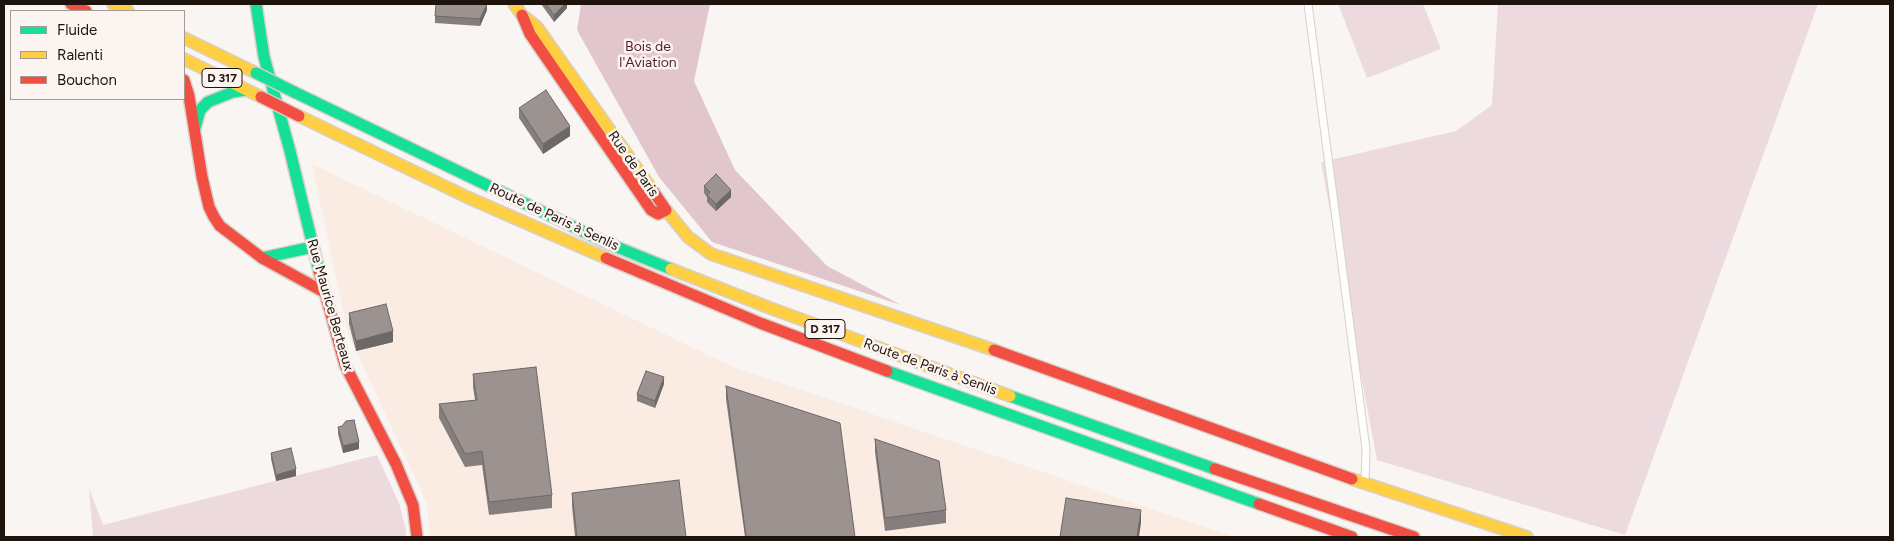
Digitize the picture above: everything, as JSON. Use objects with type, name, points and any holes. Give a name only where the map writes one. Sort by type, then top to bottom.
[{"type":"main road","points":[[71,4],[84,10]]},
{"type":"main road","points":[[112,4],[126,10]]},
{"type":"main road","name":"Rue Maurice Berteaux","points":[[256,4],[264,57],[290,151],[312,247],[345,365],[396,464],[413,505],[417,537]]},
{"type":"main road","name":"Rue de Paris","points":[[514,4],[522,15],[530,34],[651,210],[658,214],[666,210],[688,237],[711,254],[1016,358],[1365,484]]},
{"type":"main road","name":"Route de Paris à Senlis","points":[[185,38],[616,247],[896,355],[1265,487],[1414,537]]},
{"type":"main road","name":"D 317","points":[[185,60],[246,90]]},
{"type":"main road","points":[[185,84],[209,207],[220,226],[262,258],[324,292]]},
{"type":"main road","points":[[195,128],[200,110],[208,102],[233,92],[246,90]]},
{"type":"main road","name":"Route de Paris à Senlis","points":[[246,90],[496,210],[752,320],[892,373],[1352,537]]},
{"type":"main road","points":[[262,258],[312,247]]},
{"type":"main road","points":[[1365,484],[1527,537]]},
{"type":"lane","points":[[1308,4],[1366,450],[1365,484]]},
{"type":"shaded area","points":[[1338,4],[1423,4],[1441,49],[1367,78]]},
{"type":"shaded area","points":[[1498,4],[1818,4],[1625,535],[1377,460],[1321,162],[1456,131],[1492,105]]},
{"type":"shaded area","points":[[312,164],[731,366],[1234,537],[430,537],[427,503],[348,334]]},
{"type":"shaded area","points":[[377,455],[399,503],[406,537],[93,537],[89,488],[103,525]]},
{"type":"green space","name":"Bois de l'Aviation","points":[[581,4],[710,4],[694,81],[735,170],[827,266],[901,305],[712,242],[659,177],[577,30]]},
{"type":"building","points":[[436,4],[487,4],[480,19],[435,16]]},
{"type":"building","points":[[546,4],[565,4],[554,15]]},
{"type":"building","points":[[546,90],[570,126],[543,144],[519,108]]},
{"type":"building","points":[[716,174],[731,190],[716,204],[707,195],[710,192],[704,186]]},
{"type":"building","points":[[386,304],[393,331],[356,341],[349,313]]},
{"type":"building","points":[[536,367],[552,495],[489,502],[482,451],[465,454],[439,404],[477,400],[473,374]]},
{"type":"building","points":[[646,371],[664,377],[655,401],[637,394]]},
{"type":"building","points":[[726,386],[840,423],[855,537],[746,537]]},
{"type":"building","points":[[354,420],[359,442],[343,446],[338,427],[342,426],[346,421]]},
{"type":"building","points":[[875,439],[939,461],[946,510],[885,518]]},
{"type":"building","points":[[291,448],[296,469],[276,475],[271,453]]},
{"type":"building","points":[[679,480],[686,537],[577,537],[572,493]]},
{"type":"building","points":[[1066,498],[1141,510],[1137,537],[1060,537]]},
{"type":"traffic: fast","points":[[256,4],[264,57],[290,151],[319,271]]},
{"type":"traffic: fast","points":[[256,73],[294,92]]},
{"type":"traffic: fast","points":[[195,128],[200,110],[208,102],[233,92],[246,90]]},
{"type":"traffic: fast","points":[[294,92],[607,243],[671,269]]},
{"type":"traffic: fast","points":[[262,258],[313,247]]},
{"type":"traffic: fast","points":[[887,371],[1259,504]]},
{"type":"traffic: fast","points":[[1010,396],[1215,469]]},
{"type":"traffic: slow","points":[[113,4],[126,10]]},
{"type":"traffic: slow","points":[[514,4],[522,15],[537,27],[653,191]]},
{"type":"traffic: slow","points":[[185,38],[256,73]]},
{"type":"traffic: slow","points":[[185,59],[261,97]]},
{"type":"traffic: slow","points":[[299,116],[469,198],[606,258]]},
{"type":"traffic: slow","points":[[666,210],[688,237],[711,254],[994,350]]},
{"type":"traffic: slow","points":[[671,269],[770,308],[1010,396]]},
{"type":"traffic: slow","points":[[1352,479],[1527,537]]},
{"type":"traffic: jam","points":[[71,4],[84,10]]},
{"type":"traffic: jam","points":[[522,15],[530,34],[651,210],[658,214],[666,210],[653,191]]},
{"type":"traffic: jam","points":[[185,83],[189,96],[202,177],[209,207],[214,217],[220,226],[262,258],[324,292]]},
{"type":"traffic: jam","points":[[261,97],[299,116]]},
{"type":"traffic: jam","points":[[606,258],[760,323],[887,371]]},
{"type":"traffic: jam","points":[[319,271],[345,365],[396,464],[413,505],[417,537]]},
{"type":"traffic: jam","points":[[994,350],[1352,479]]},
{"type":"traffic: jam","points":[[1215,469],[1414,537]]},
{"type":"traffic: jam","points":[[1259,504],[1352,537]]}]
